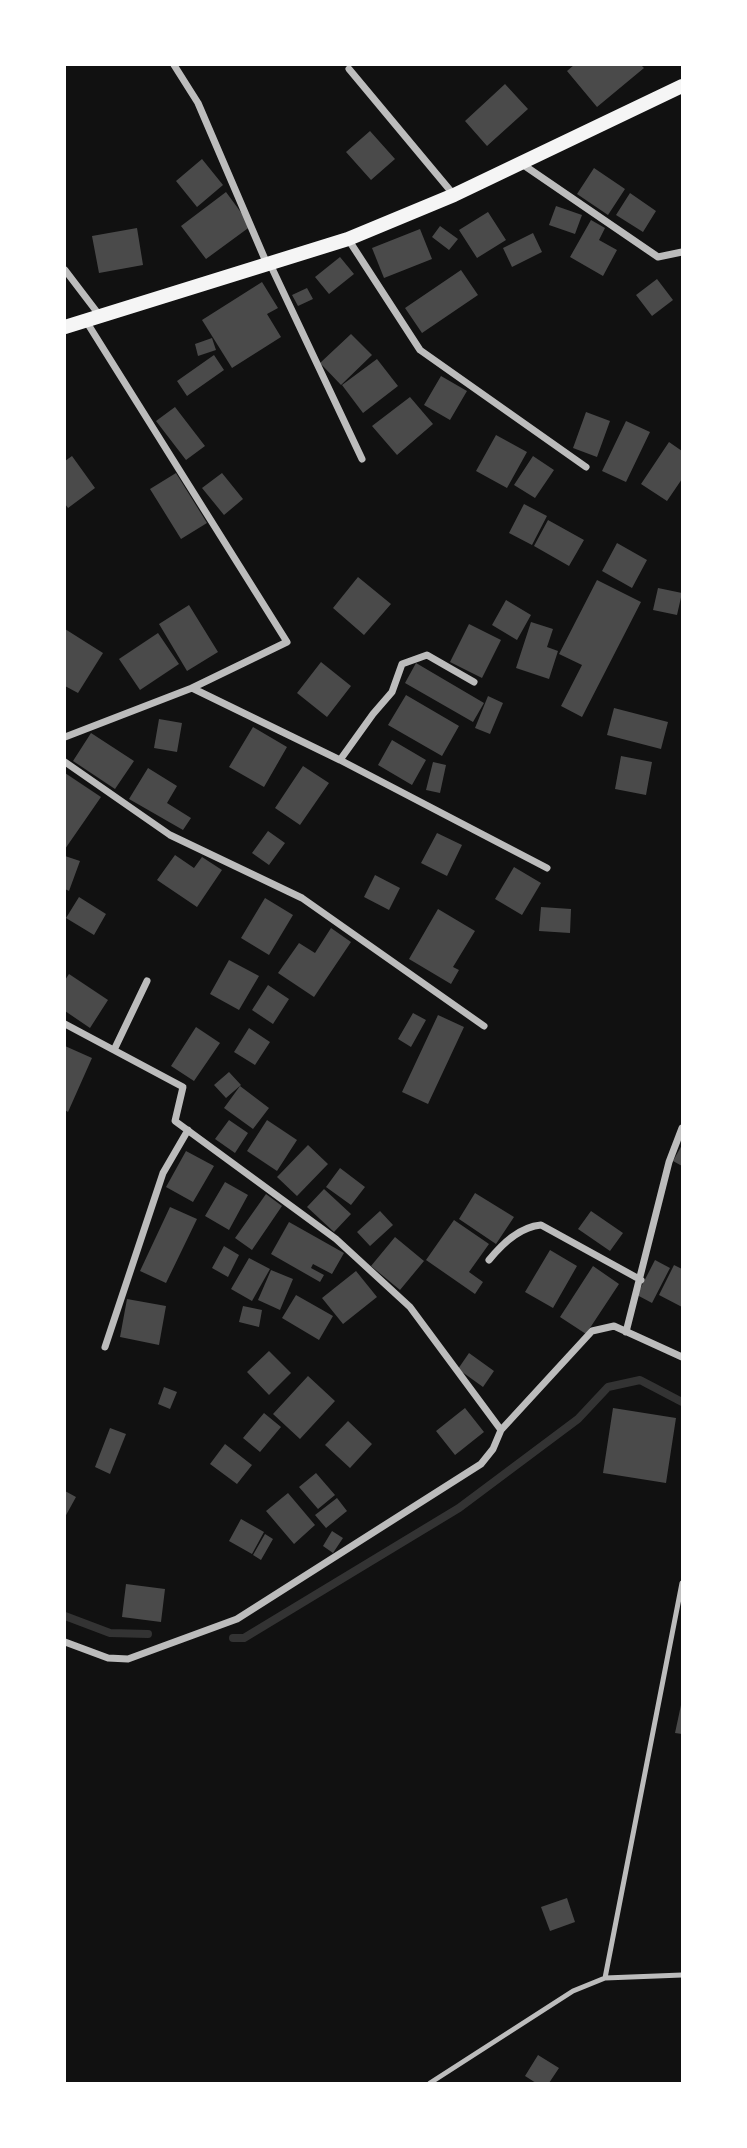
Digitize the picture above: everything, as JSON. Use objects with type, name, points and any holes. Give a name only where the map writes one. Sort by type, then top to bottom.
[{"type":"main road","points":[[65,327],[348,239],[522,164],[682,86]]},
{"type":"street","points":[[174,65],[198,103],[269,264],[362,459]]},
{"type":"street","points":[[349,69],[454,195]]},
{"type":"street","points":[[522,164],[658,257],[682,253]]},
{"type":"street","points":[[348,239],[420,350],[586,467]]},
{"type":"street","points":[[65,270],[101,317]]},
{"type":"street","points":[[65,737],[192,688],[287,642],[86,321]]},
{"type":"street","points":[[340,760],[373,714],[393,692],[402,664],[427,655],[474,682]]},
{"type":"street","points":[[192,688],[340,760],[547,868]]},
{"type":"street","points":[[65,762],[170,835],[302,898],[484,1026]]},
{"type":"street","points":[[114,1050],[147,981]]},
{"type":"street","points":[[65,1024],[183,1087],[175,1121],[336,1239],[410,1307],[501,1430]]},
{"type":"street","points":[[626,1332],[669,1162],[682,1128]]},
{"type":"street","points":[[104,1348],[163,1173],[188,1130]]},
{"type":"street","points":[[489,1260],[501,1245],[530,1226],[541,1225],[641,1280]]},
{"type":"street","points":[[65,1642],[108,1658],[128,1659],[237,1619],[481,1464],[493,1449],[501,1430],[592,1331],[614,1326],[682,1357]]},
{"type":"lane","points":[[606,1978],[682,1583]]},
{"type":"lane","points":[[430,2083],[573,1991],[606,1978],[682,1975]]},
{"type":"building","points":[[574,65],[641,65],[644,68],[597,107],[567,71]]},
{"type":"building","points":[[505,84],[528,109],[487,146],[465,121]]},
{"type":"building","points":[[370,131],[395,159],[371,180],[346,152]]},
{"type":"building","points":[[202,159],[223,185],[197,207],[176,181]]},
{"type":"building","points":[[594,168],[625,189],[608,215],[577,194]]},
{"type":"building","points":[[226,192],[251,226],[206,259],[181,226]]},
{"type":"building","points":[[630,193],[656,211],[643,232],[616,215]]},
{"type":"building","points":[[556,206],[582,215],[575,234],[549,225]]},
{"type":"building","points":[[488,212],[506,240],[477,258],[459,230]]},
{"type":"building","points":[[591,220],[605,228],[599,240],[617,250],[603,276],[570,257]]},
{"type":"building","points":[[440,226],[458,239],[449,250],[432,237]]},
{"type":"building","points":[[137,228],[143,265],[99,273],[92,236]]},
{"type":"building","points":[[420,229],[432,259],[384,278],[372,248]]},
{"type":"building","points":[[533,233],[542,252],[512,267],[503,248]]},
{"type":"building","points":[[340,257],[354,274],[329,294],[315,277]]},
{"type":"building","points":[[461,270],[478,295],[422,333],[405,308]]},
{"type":"building","points":[[657,279],[673,300],[652,316],[636,295]]},
{"type":"building","points":[[262,282],[278,308],[267,314],[281,337],[232,368],[202,320]]},
{"type":"building","points":[[307,288],[313,299],[298,306],[292,295]]},
{"type":"building","points":[[351,334],[372,355],[341,385],[320,363]]},
{"type":"building","points":[[212,338],[216,350],[198,356],[195,344]]},
{"type":"building","points":[[214,355],[224,370],[187,396],[177,381]]},
{"type":"building","points":[[377,359],[398,386],[363,413],[342,385]]},
{"type":"building","points":[[441,376],[467,391],[450,420],[424,405]]},
{"type":"building","points":[[410,397],[433,424],[397,455],[372,426]]},
{"type":"building","points":[[175,407],[205,446],[186,460],[156,421]]},
{"type":"building","points":[[586,412],[610,421],[597,457],[573,448]]},
{"type":"building","points":[[626,421],[650,432],[626,482],[602,471]]},
{"type":"building","points":[[496,435],[527,452],[507,488],[476,471]]},
{"type":"building","points":[[669,442],[682,451],[682,479],[667,501],[641,484]]},
{"type":"building","points":[[72,456],[95,488],[68,508],[65,504],[65,461]]},
{"type":"building","points":[[533,456],[554,470],[535,498],[514,485]]},
{"type":"building","points":[[176,473],[207,523],[181,539],[150,489]]},
{"type":"building","points":[[222,473],[243,499],[224,515],[202,488]]},
{"type":"building","points":[[524,504],[547,516],[532,545],[509,533]]},
{"type":"building","points":[[548,520],[584,540],[569,566],[534,546]]},
{"type":"building","points":[[617,543],[647,560],[632,588],[602,571]]},
{"type":"building","points":[[358,577],[391,604],[364,635],[333,608]]},
{"type":"building","points":[[597,580],[641,602],[582,717],[561,706],[582,665],[559,654]]},
{"type":"building","points":[[658,588],[682,593],[677,615],[653,610]]},
{"type":"building","points":[[506,600],[531,615],[517,640],[492,625]]},
{"type":"building","points":[[189,605],[218,652],[187,671],[159,624]]},
{"type":"building","points":[[531,622],[553,629],[547,647],[558,651],[549,679],[516,668]]},
{"type":"building","points":[[469,624],[501,640],[482,678],[450,662]]},
{"type":"building","points":[[65,629],[103,653],[78,693],[65,686]]},
{"type":"building","points":[[158,633],[179,664],[140,690],[119,659]]},
{"type":"building","points":[[321,662],[351,686],[327,717],[297,693]]},
{"type":"building","points":[[416,663],[484,703],[473,722],[405,683]]},
{"type":"building","points":[[406,695],[459,726],[442,756],[388,725]]},
{"type":"building","points":[[488,696],[503,703],[490,734],[475,728]]},
{"type":"building","points":[[614,708],[668,722],[661,749],[607,735]]},
{"type":"building","points":[[159,719],[182,723],[177,752],[154,748]]},
{"type":"building","points":[[253,727],[287,747],[264,787],[229,767]]},
{"type":"building","points":[[91,733],[134,761],[115,789],[73,761]]},
{"type":"building","points":[[392,740],[426,760],[412,785],[378,765]]},
{"type":"building","points":[[621,756],[652,762],[646,795],[615,789]]},
{"type":"building","points":[[433,762],[446,765],[440,793],[426,790]]},
{"type":"building","points":[[303,766],[329,783],[300,825],[275,808]]},
{"type":"building","points":[[148,768],[177,786],[167,803],[191,818],[183,830],[129,799]]},
{"type":"building","points":[[65,773],[101,797],[65,849]]},
{"type":"building","points":[[268,831],[285,843],[269,865],[252,853]]},
{"type":"building","points":[[437,833],[462,845],[447,876],[421,863]]},
{"type":"building","points":[[175,855],[194,868],[202,857],[222,870],[197,907],[157,880]]},
{"type":"building","points":[[65,856],[80,861],[69,891],[65,889]]},
{"type":"building","points":[[514,867],[541,883],[522,915],[495,899]]},
{"type":"building","points":[[375,875],[400,888],[389,910],[364,897]]},
{"type":"building","points":[[79,897],[106,914],[94,935],[66,918]]},
{"type":"building","points":[[265,898],[293,915],[269,955],[241,938]]},
{"type":"building","points":[[541,907],[571,909],[570,933],[539,931]]},
{"type":"building","points":[[438,909],[475,931],[453,967],[459,970],[451,984],[409,959]]},
{"type":"building","points":[[331,928],[351,942],[314,997],[278,973],[299,943],[315,953]]},
{"type":"building","points":[[229,960],[259,976],[239,1010],[210,994]]},
{"type":"building","points":[[69,974],[108,1000],[90,1028],[65,1011],[65,980]]},
{"type":"building","points":[[268,985],[289,999],[273,1024],[252,1010]]},
{"type":"building","points":[[413,1013],[426,1020],[411,1047],[398,1039]]},
{"type":"building","points":[[438,1015],[464,1027],[428,1104],[402,1092]]},
{"type":"building","points":[[196,1027],[220,1043],[194,1081],[171,1066]]},
{"type":"building","points":[[249,1028],[270,1042],[255,1065],[234,1052]]},
{"type":"building","points":[[65,1046],[92,1058],[68,1112],[65,1110]]},
{"type":"building","points":[[229,1072],[241,1085],[226,1098],[214,1085]]},
{"type":"building","points":[[240,1086],[269,1108],[253,1129],[224,1108]]},
{"type":"building","points":[[229,1120],[248,1133],[235,1153],[215,1139]]},
{"type":"building","points":[[267,1120],[297,1140],[277,1171],[247,1151]]},
{"type":"building","points":[[308,1145],[328,1164],[297,1196],[277,1177]]},
{"type":"building","points":[[682,1145],[682,1166],[673,1161]]},
{"type":"building","points":[[186,1151],[214,1166],[193,1202],[166,1187]]},
{"type":"building","points":[[340,1168],[365,1187],[351,1205],[326,1187]]},
{"type":"building","points":[[225,1182],[248,1195],[229,1230],[205,1216]]},
{"type":"building","points":[[324,1189],[351,1214],[334,1232],[307,1207]]},
{"type":"building","points":[[475,1193],[514,1217],[496,1244],[459,1219]]},
{"type":"building","points":[[266,1194],[282,1206],[252,1250],[235,1238]]},
{"type":"building","points":[[170,1207],[197,1219],[166,1283],[140,1271]]},
{"type":"building","points":[[380,1211],[393,1225],[370,1246],[357,1232]]},
{"type":"building","points":[[591,1211],[623,1233],[610,1251],[578,1229]]},
{"type":"building","points":[[454,1220],[489,1244],[469,1272],[483,1282],[475,1294],[426,1260]]},
{"type":"building","points":[[289,1222],[344,1253],[332,1274],[313,1264],[311,1268],[324,1275],[320,1282],[271,1254]]},
{"type":"building","points":[[395,1237],[424,1261],[400,1290],[371,1266]]},
{"type":"building","points":[[224,1246],[239,1255],[228,1277],[212,1268]]},
{"type":"building","points":[[550,1250],[577,1266],[553,1308],[525,1292]]},
{"type":"building","points":[[249,1258],[270,1269],[252,1301],[231,1289]]},
{"type":"building","points":[[655,1260],[670,1268],[652,1303],[637,1295]]},
{"type":"building","points":[[674,1265],[682,1269],[682,1307],[659,1295]]},
{"type":"building","points":[[593,1266],[619,1284],[586,1334],[560,1317]]},
{"type":"building","points":[[271,1270],[293,1279],[280,1310],[258,1300]]},
{"type":"building","points":[[356,1271],[377,1297],[343,1324],[322,1298]]},
{"type":"building","points":[[296,1295],[333,1316],[319,1340],[282,1318]]},
{"type":"building","points":[[127,1299],[166,1306],[159,1345],[120,1337]]},
{"type":"building","points":[[243,1306],[262,1310],[259,1327],[239,1322]]},
{"type":"building","points":[[269,1351],[291,1373],[269,1395],[247,1372]]},
{"type":"building","points":[[469,1353],[494,1371],[483,1387],[458,1369]]},
{"type":"building","points":[[308,1376],[335,1401],[300,1439],[273,1414]]},
{"type":"building","points":[[164,1387],[177,1392],[170,1409],[158,1404]]},
{"type":"building","points":[[465,1408],[484,1432],[455,1455],[436,1431]]},
{"type":"building","points":[[613,1408],[676,1418],[666,1483],[603,1473]]},
{"type":"building","points":[[264,1413],[281,1427],[260,1452],[243,1438]]},
{"type":"building","points":[[348,1421],[372,1444],[350,1468],[325,1445]]},
{"type":"building","points":[[110,1428],[126,1434],[110,1474],[95,1467]]},
{"type":"building","points":[[225,1444],[252,1465],[237,1484],[210,1464]]},
{"type":"building","points":[[316,1473],[335,1495],[318,1509],[299,1487]]},
{"type":"building","points":[[65,1491],[76,1497],[65,1517]]},
{"type":"building","points":[[288,1493],[315,1525],[294,1544],[266,1511]]},
{"type":"building","points":[[337,1498],[347,1511],[326,1528],[315,1515]]},
{"type":"building","points":[[241,1519],[264,1532],[252,1554],[229,1541]]},
{"type":"building","points":[[332,1531],[343,1538],[333,1553],[323,1546]]},
{"type":"building","points":[[265,1534],[273,1539],[261,1560],[253,1555]]},
{"type":"building","points":[[126,1584],[165,1589],[161,1622],[122,1617]]},
{"type":"building","points":[[682,1706],[682,1734],[675,1733]]},
{"type":"building","points":[[567,1898],[575,1922],[550,1931],[541,1907]]},
{"type":"building","points":[[538,2055],[559,2068],[549,2083],[536,2083],[525,2076]]},
{"type":"waterway","points":[[233,1638],[244,1638],[459,1508],[578,1419],[608,1387],[640,1380],[682,1402]]},
{"type":"waterway","points":[[65,1616],[110,1633],[148,1634]]}]
